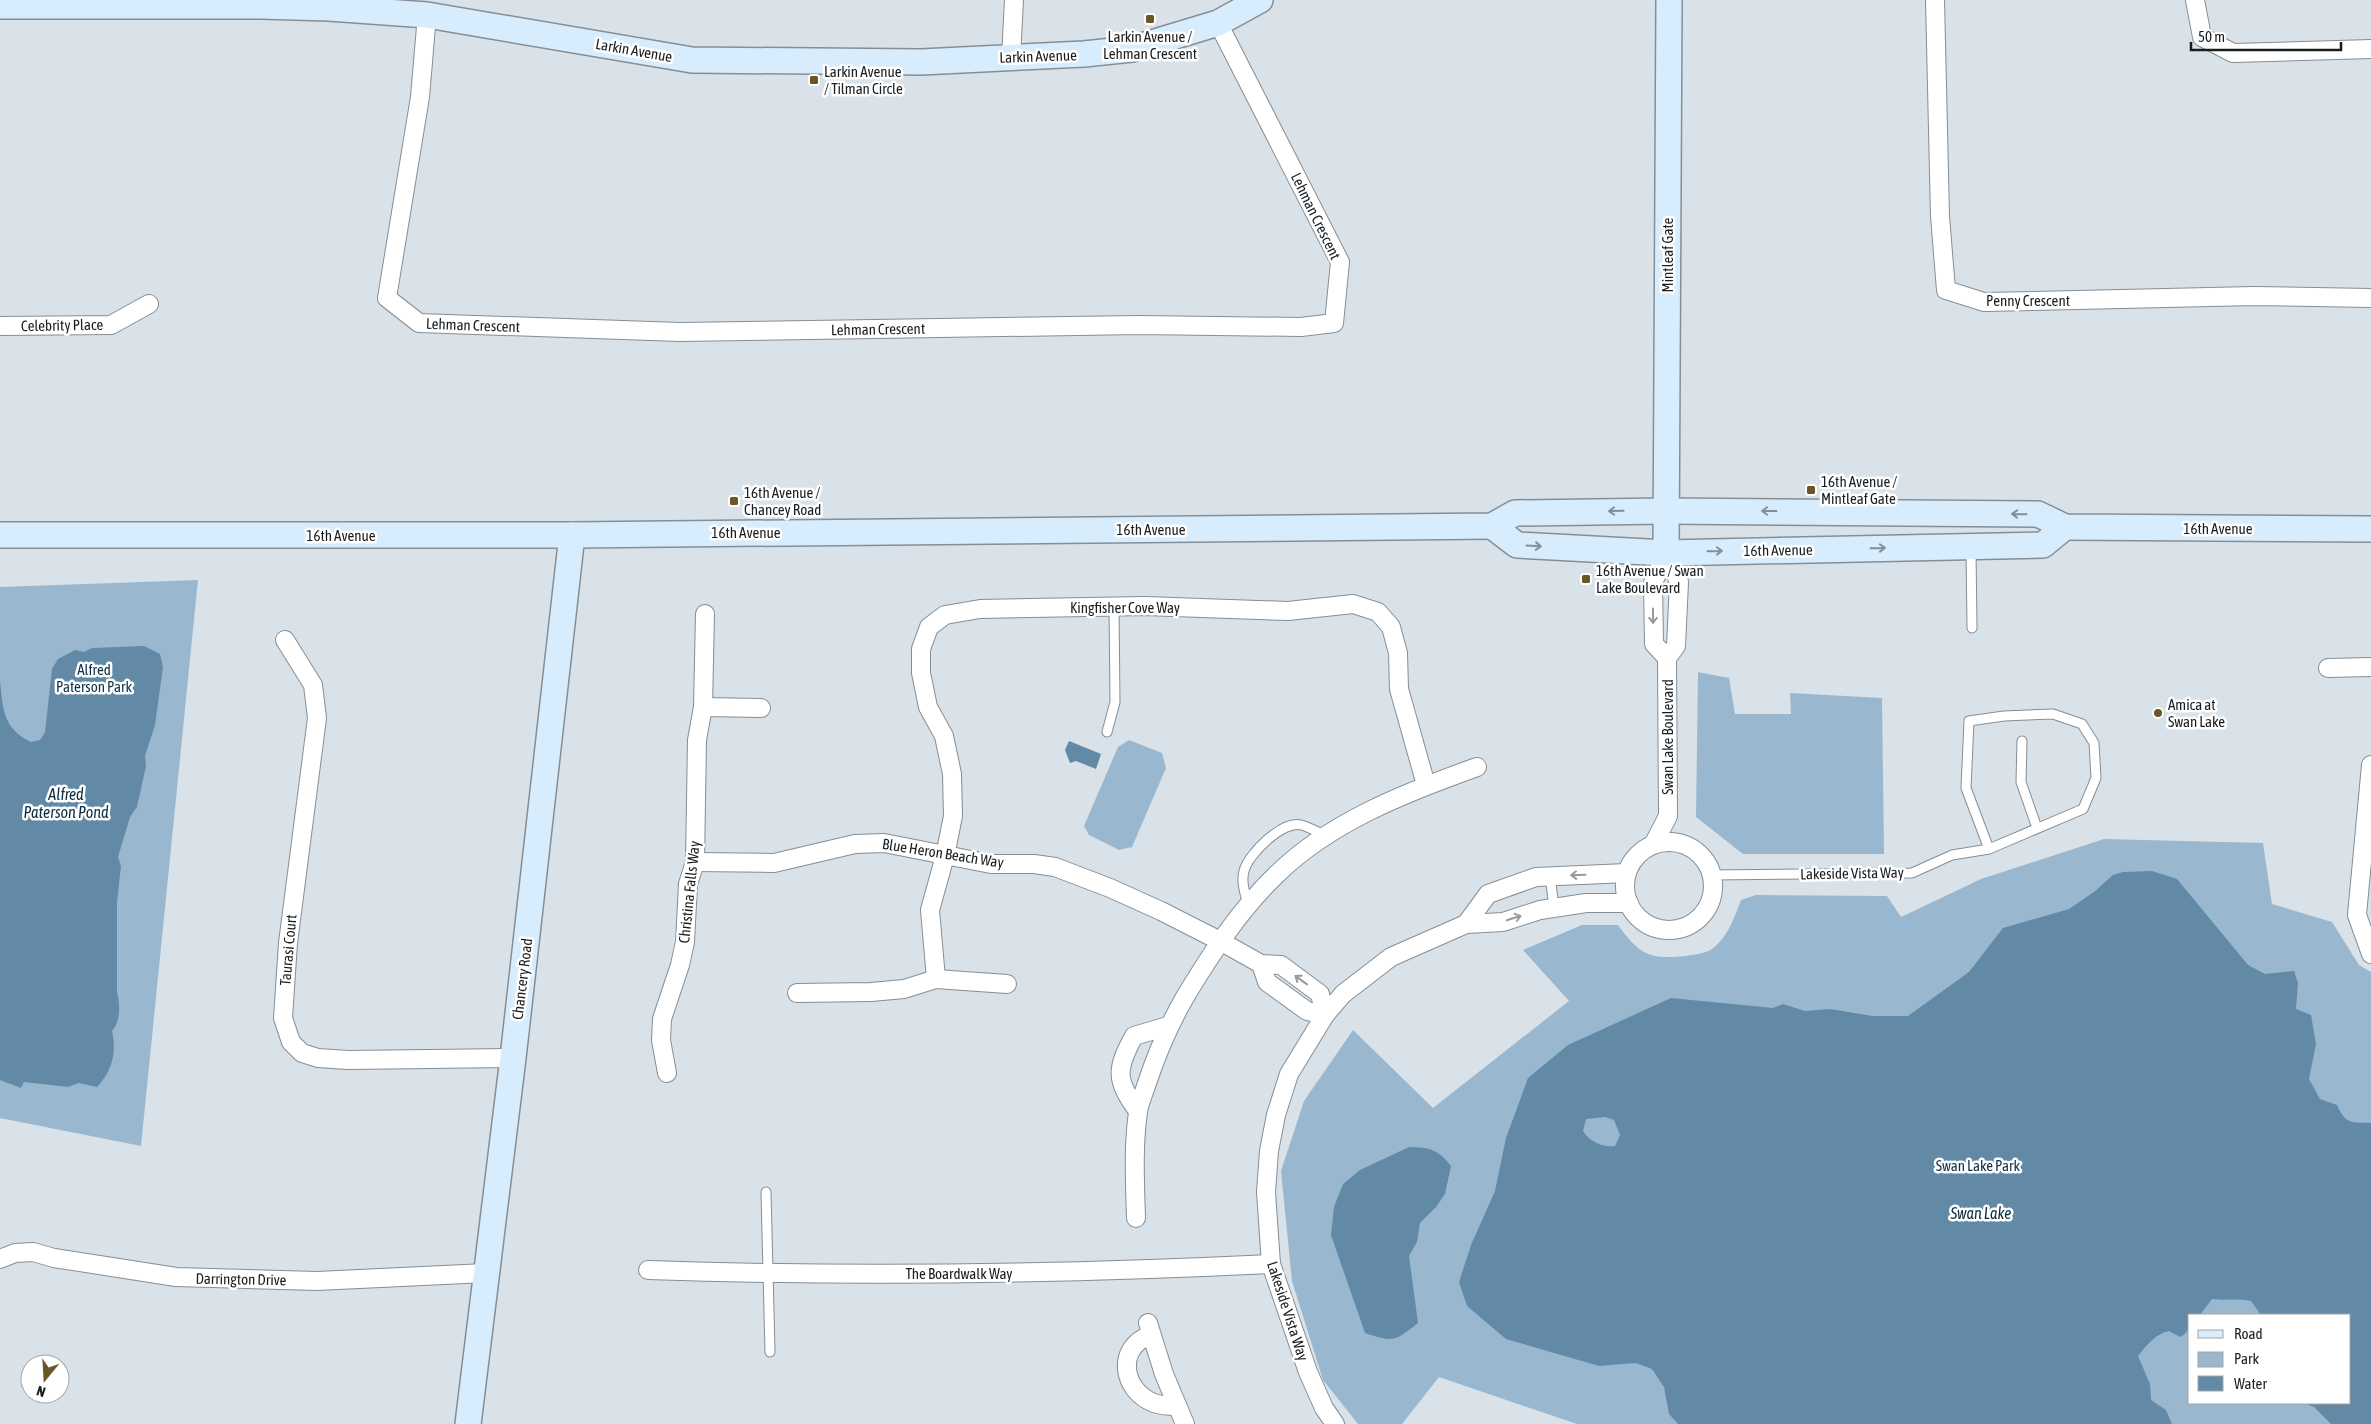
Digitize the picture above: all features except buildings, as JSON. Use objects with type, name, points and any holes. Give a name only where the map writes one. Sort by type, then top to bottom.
[{"type":"main road","name":"Larkin Avenue","points":[[0,6],[139,4],[261,6],[427,15],[692,60],[921,62],[1011,56],[1084,54],[1132,49],[1218,24],[1260,0]]},
{"type":"main road","name":"Mintleaf Gate","points":[[1666,552],[1669,0]]},
{"type":"main road","name":"16th Avenue","points":[[0,535],[572,534],[1492,526],[1515,512],[1665,511],[2038,514],[2065,527],[2371,529]]},
{"type":"main road","name":"16th Avenue","points":[[1492,526],[1517,545],[1666,552],[2043,544],[2065,527]]},
{"type":"main road","name":"Chancery Road","points":[[468,1424],[513,1058],[572,534]]},
{"type":"street","points":[[1011,56],[1014,0]]},
{"type":"street","name":"Penny Crescent","points":[[1936,0],[1940,216],[1946,290],[1984,302],[2254,296],[2371,298]]},
{"type":"street","points":[[2195,0],[2202,37],[2233,53],[2371,49]]},
{"type":"street","name":"Lehman Crescent","points":[[427,15],[420,97],[387,298],[419,324],[680,332],[1139,325],[1301,326],[1334,323],[1340,262],[1218,24]]},
{"type":"street","name":"Celebrity Place","points":[[0,326],[111,325],[149,304]]},
{"type":"street","name":"Swan Lake Boulevard","points":[[1666,552],[1653,584],[1653,592],[1654,644],[1667,658]]},
{"type":"street","name":"Swan Lake Boulevard","points":[[1653,845],[1668,816],[1667,658],[1676,646],[1679,582],[1666,552]]},
{"type":"street","name":"Kingfisher Cove Way","points":[[936,979],[930,910],[945,856],[953,816],[952,774],[944,736],[928,707],[921,673],[922,649],[929,627],[945,615],[980,608],[1114,606],[1288,611],[1353,604],[1378,612],[1391,627],[1398,653],[1399,689],[1426,785]]},
{"type":"street","name":"Christina Falls Way","points":[[667,1073],[661,1040],[662,1019],[680,965],[684,942],[688,884],[696,862],[697,740],[703,707],[705,614]]},
{"type":"street","name":"Taurasi Court","points":[[285,640],[313,685],[318,718],[288,943],[283,1018],[291,1042],[302,1052],[310,1055],[348,1060],[513,1058]]},
{"type":"street","points":[[2328,668],[2371,667]]},
{"type":"street","points":[[703,707],[760,708]]},
{"type":"street","points":[[2371,765],[2357,915],[2371,954]]},
{"type":"street","points":[[1136,1218],[1134,1169],[1138,1111],[1168,1026],[1220,941],[1248,905],[1289,863],[1326,836],[1367,813],[1426,785],[1477,766]]},
{"type":"street","name":"Swan Lake Boulevard","points":[[1668,816],[1680,837],[1692,849]]},
{"type":"street","points":[[1672,842],[1692,849],[1704,860],[1711,875],[1712,890],[1706,909],[1696,920],[1682,927],[1667,929],[1651,926],[1638,917],[1629,903],[1625,888],[1627,873],[1637,856],[1653,845],[1672,842]]},
{"type":"street","name":"Blue Heron Beach Way","points":[[696,862],[774,863],[856,844],[884,843],[991,864],[1034,864],[1055,867],[1110,888],[1220,941],[1261,964],[1281,965],[1320,994],[1325,1016]]},
{"type":"street","name":"Lakeside Vista Way","points":[[1466,924],[1488,894],[1536,877],[1627,873]]},
{"type":"street","name":"Lakeside Vista Way","points":[[1335,1424],[1324,1408],[1308,1372],[1271,1264],[1266,1192],[1269,1151],[1276,1115],[1290,1074],[1325,1016],[1343,994],[1391,957],[1466,924],[1503,922],[1554,907],[1586,903],[1629,903]]},
{"type":"street","points":[[797,993],[870,992],[904,989],[936,979],[1007,984]]},
{"type":"street","points":[[1138,1111],[1124,1092],[1120,1073],[1123,1057],[1134,1036],[1168,1026]]},
{"type":"street","name":"Darrington Drive","points":[[0,1259],[15,1253],[33,1252],[54,1258],[176,1277],[317,1281],[486,1273]]},
{"type":"street","name":"The Boardwalk Way","points":[[648,1270],[768,1274],[1032,1272],[1271,1264]]},
{"type":"street","points":[[1178,1406],[1152,1403],[1138,1392],[1129,1379],[1126,1366],[1131,1348],[1150,1329],[1164,1374],[1178,1406],[1185,1424]]},
{"type":"lane","points":[[1971,546],[1972,628]]},
{"type":"lane","points":[[1107,732],[1115,702],[1114,606]]},
{"type":"lane","name":"Lakeside Vista Way","points":[[1711,875],[1912,872],[1952,855],[1988,849],[2084,809],[2096,778],[2094,743],[2082,724],[2052,714],[2004,716],[1969,721],[1966,788],[1988,849]]},
{"type":"lane","points":[[2022,741],[2021,782],[2037,828]]},
{"type":"lane","points":[[1248,905],[1242,882],[1244,869],[1252,854],[1286,827],[1299,824],[1326,836]]},
{"type":"lane","points":[[1550,876],[1554,907]]},
{"type":"lane","points":[[766,1192],[770,1352]]},
{"type":"green space","name":"Alfred Paterson Park","points":[[198,580],[141,1146],[0,1118],[0,587]]},
{"type":"green space","points":[[1698,672],[1729,678],[1735,714],[1791,714],[1790,693],[1882,698],[1884,854],[1743,854],[1696,817]]},
{"type":"green space","points":[[1129,740],[1162,753],[1166,768],[1132,847],[1119,850],[1089,835],[1084,826],[1118,747]]},
{"type":"green space","name":"Swan Lake","points":[[2104,839],[2263,843],[2272,904],[2332,922],[2359,965],[2371,972],[2371,1424],[1577,1424],[1439,1377],[1402,1424],[1358,1424],[1323,1380],[1292,1281],[1281,1171],[1304,1101],[1353,1030],[1433,1108],[1569,1001],[1523,950],[1582,925],[1618,925],[1639,949],[1654,956],[1673,957],[1699,954],[1712,949],[1730,927],[1741,900],[1756,895],[1887,896],[1901,917],[1981,879]]},
{"type":"water","name":"Alfred Paterson Pond","points":[[144,646],[160,654],[163,667],[155,725],[145,756],[146,766],[137,807],[130,817],[118,857],[121,866],[117,902],[117,992],[119,1012],[117,1023],[112,1031],[114,1047],[112,1061],[106,1075],[97,1087],[79,1083],[68,1087],[24,1082],[21,1088],[0,1080],[0,680],[3,708],[9,724],[21,736],[31,742],[40,740],[45,732],[52,669],[58,659],[75,650],[84,652],[92,648]]},
{"type":"water","points":[[1069,741],[1101,754],[1096,769],[1076,761],[1070,763],[1065,750]]},
{"type":"water","name":"Swan Lake","points":[[2152,871],[2177,879],[2248,965],[2265,974],[2294,971],[2298,983],[2296,1009],[2311,1015],[2316,1044],[2309,1079],[2320,1099],[2337,1105],[2346,1119],[2354,1122],[2371,1123],[2371,1424],[2331,1424],[2314,1407],[2306,1404],[2351,1404],[2351,1314],[2260,1314],[2251,1301],[2246,1300],[2212,1299],[2201,1314],[2188,1314],[2188,1330],[2186,1333],[2180,1337],[2169,1331],[2159,1335],[2138,1356],[2150,1384],[2151,1400],[2166,1410],[2172,1424],[1678,1424],[1669,1414],[1664,1387],[1652,1369],[1636,1363],[1599,1366],[1506,1339],[1467,1306],[1459,1282],[1471,1245],[1495,1191],[1506,1138],[1528,1078],[1568,1045],[1671,998],[1773,1008],[1783,1004],[1805,1011],[1830,1009],[1872,1016],[1908,1016],[1969,972],[2003,928],[2069,909],[2094,892],[2113,875],[2123,872]],"holes":[[[1605,1117],[1614,1120],[1620,1135],[1615,1146],[1597,1143],[1583,1131],[1586,1119]]]},
{"type":"water","points":[[1409,1147],[1433,1150],[1451,1166],[1445,1194],[1436,1207],[1420,1223],[1417,1242],[1409,1256],[1418,1323],[1399,1337],[1388,1339],[1365,1333],[1331,1235],[1334,1207],[1343,1184],[1360,1170]]},
{"type":"place","name":"Larkin Avenue / Lehman Crescent","points":[[1150,19]]},
{"type":"place","name":"Larkin Avenue / Tilman Circle","points":[[814,80]]},
{"type":"place","name":"16th Avenue / Mintleaf Gate","points":[[1811,490]]},
{"type":"place","name":"16th Avenue / Chancey Road","points":[[734,501]]},
{"type":"place","name":"16th Avenue / Swan Lake Boulevard","points":[[1586,579]]},
{"type":"place","name":"Amica at Swan Lake","points":[[2158,713]]},
{"type":"park label","name":"Swan Lake Park","points":[[1978,1165]]}]
